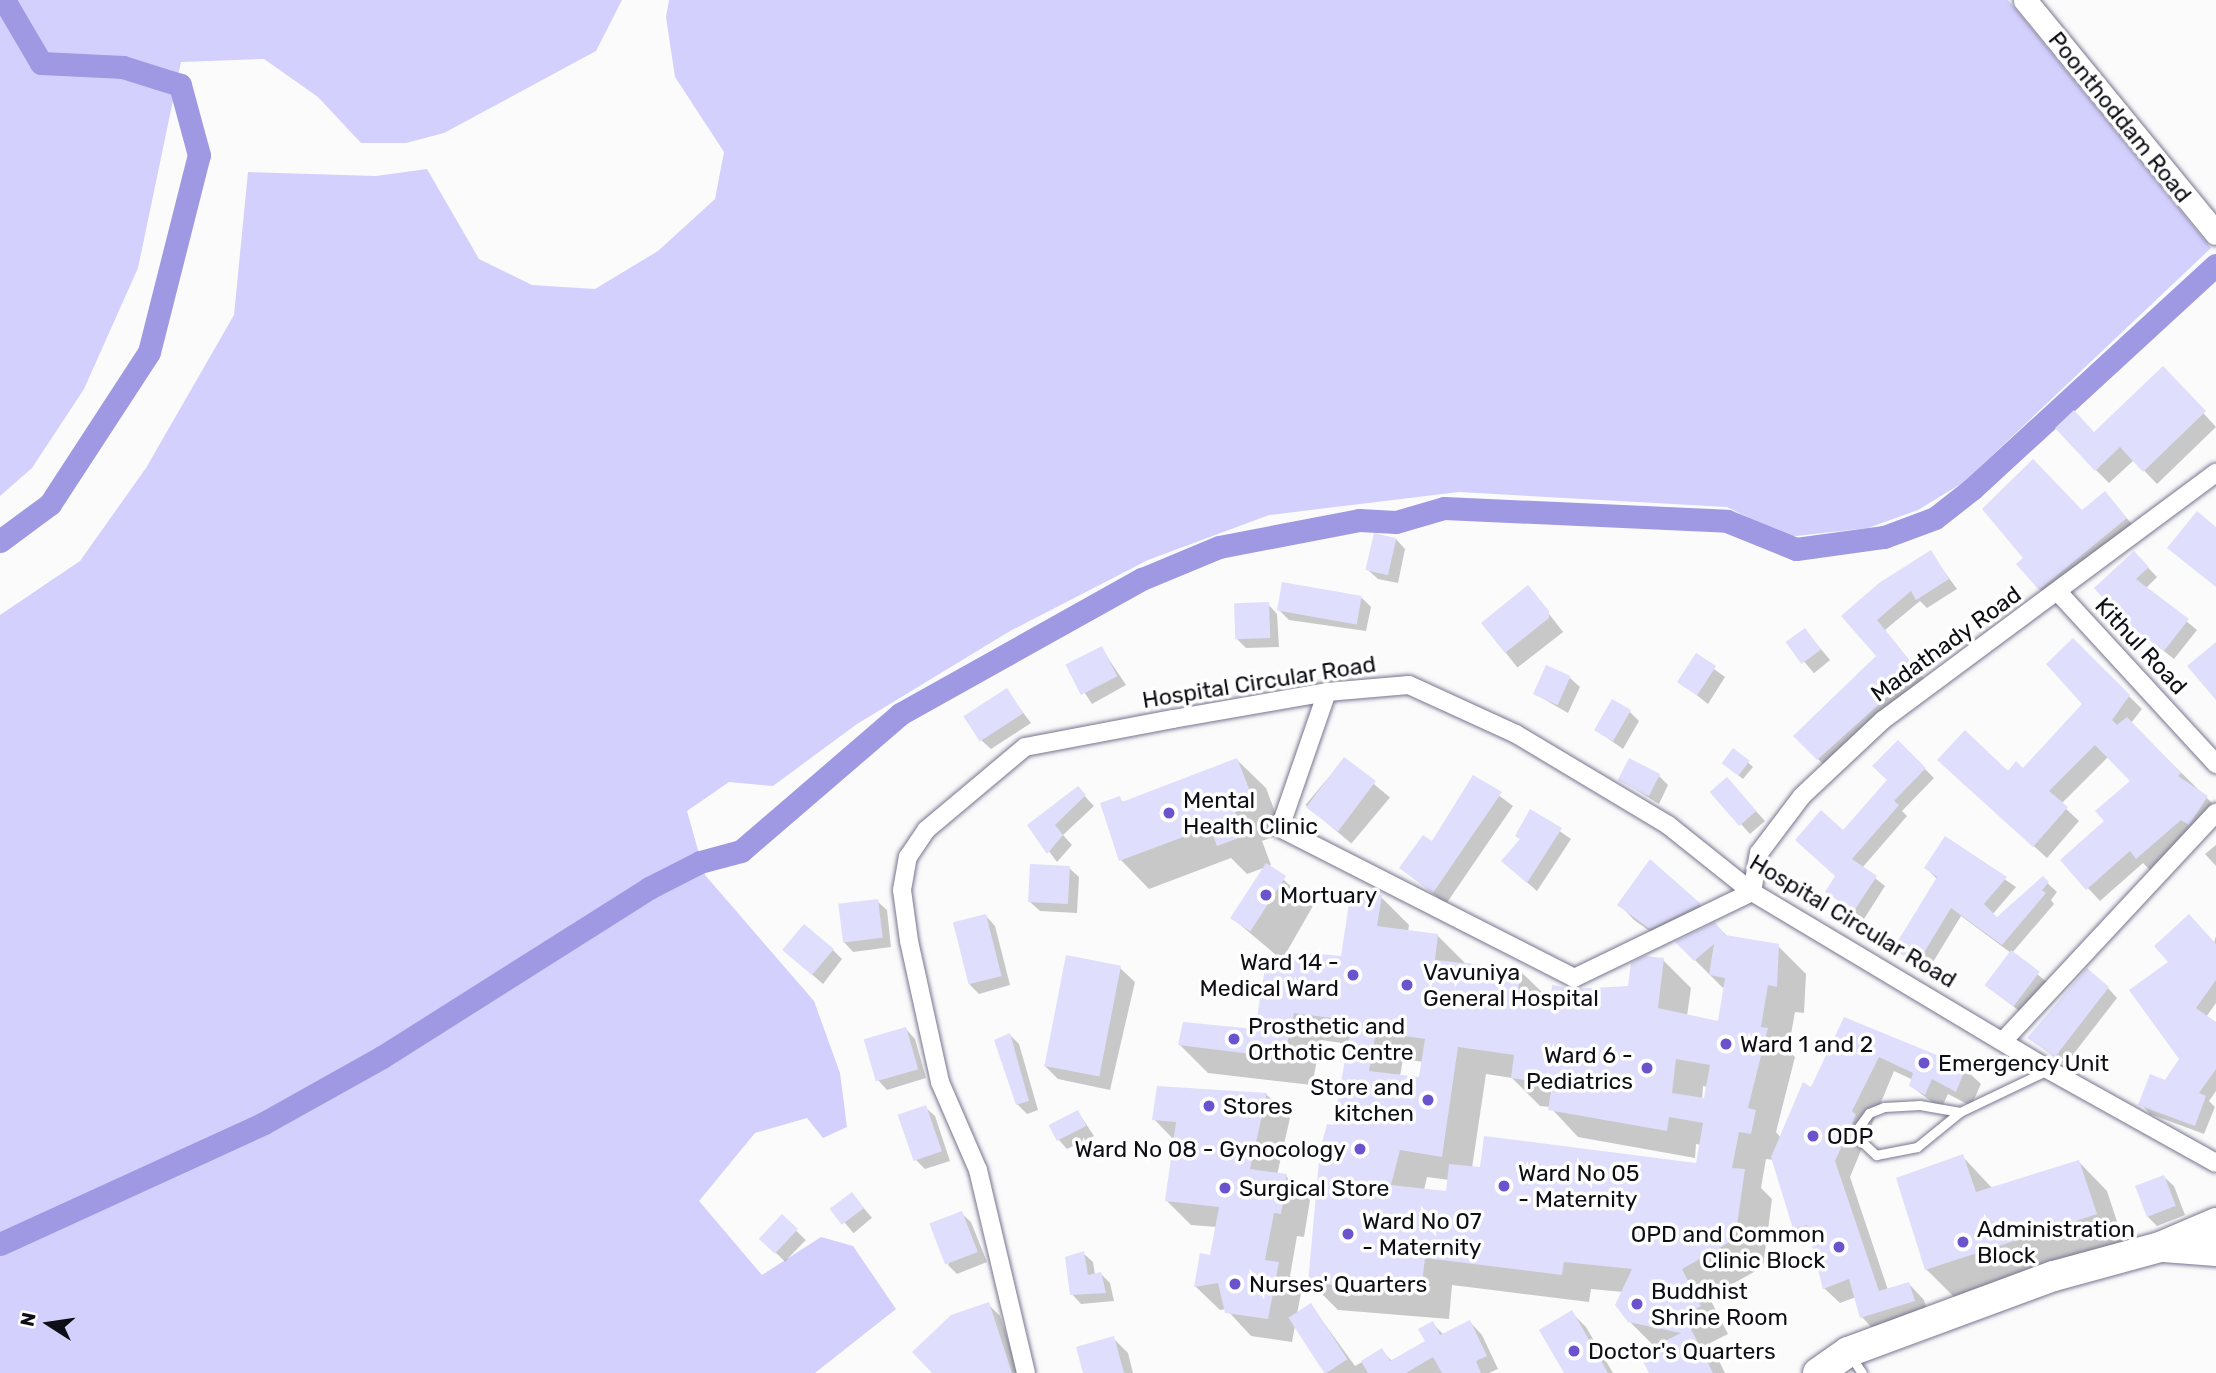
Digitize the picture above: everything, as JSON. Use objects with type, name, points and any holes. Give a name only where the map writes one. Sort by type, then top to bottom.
[{"type":"highway","points":[[1818,1373],[1855,1363],[2054,1276],[2160,1247],[2216,1223]]},
{"type":"highway","points":[[2160,1247],[2216,1251]]},
{"type":"street","name":"Poonthoddam Road","points":[[2025,0],[2216,233]]},
{"type":"street","name":"Madathady Road","points":[[1752,892],[1759,853],[1802,796],[1883,720],[2216,473]]},
{"type":"street","name":"Kithul Road","points":[[2058,592],[2216,764]]},
{"type":"street","name":"Hospital Circular Road","points":[[1026,1373],[978,1170],[940,1082],[909,941],[902,890],[908,857],[926,830],[1025,747],[1327,692],[1409,685],[1516,734],[1668,825],[1752,892],[2049,1070],[2216,1163]]},
{"type":"street","points":[[1327,692],[1280,828],[1574,978],[1752,892]]},
{"type":"street","points":[[2004,1041],[2216,813]]},
{"type":"street","name":"Hospital Circular Road","points":[[2195,1152],[2216,1177]]},
{"type":"lane","points":[[1960,1112],[1920,1105],[1884,1107],[1869,1113],[1859,1127],[1860,1141],[1876,1155],[1894,1155],[1917,1147],[1960,1112],[2049,1070]]},
{"type":"shaded area","points":[[0,0],[622,0],[596,51],[444,133],[406,143],[361,143],[318,97],[264,59],[181,62],[138,268],[84,389],[32,468],[0,496]]},
{"type":"shaded area","points":[[669,0],[2008,0],[2211,248],[1964,482],[1918,510],[1868,528],[1787,537],[1727,507],[1459,492],[1269,515],[1148,560],[1010,631],[857,724],[773,786],[729,782],[687,811],[705,875],[814,1001],[840,1073],[847,1127],[823,1138],[807,1118],[755,1133],[699,1201],[762,1275],[821,1237],[853,1246],[896,1309],[815,1373],[0,1373],[0,615],[80,561],[146,468],[234,315],[248,172],[376,176],[427,169],[479,259],[532,285],[595,289],[658,251],[715,199],[724,152],[675,77],[666,17]]},
{"type":"building","points":[[2163,366],[2206,411],[2143,472],[2120,447],[2095,471],[2055,428],[2074,410],[2094,432]]},
{"type":"building","points":[[2033,459],[2082,510],[2105,491],[2127,518],[2039,590],[2016,564],[2023,558],[1982,509]]},
{"type":"building","points":[[2197,511],[2216,527],[2216,587],[2167,548]]},
{"type":"building","points":[[1374,533],[1396,538],[1388,575],[1365,570]]},
{"type":"building","points":[[1931,550],[1949,579],[1916,600],[1911,591],[1877,620],[1917,670],[1817,760],[1793,736],[1876,656],[1841,616],[1879,583]]},
{"type":"building","points":[[2134,551],[2149,567],[2136,579],[2189,619],[2164,651],[2122,620],[2094,588]]},
{"type":"building","points":[[1282,582],[1362,596],[1357,625],[1277,611]]},
{"type":"building","points":[[1528,585],[1549,611],[1549,618],[1505,653],[1481,623]]},
{"type":"building","points":[[1269,602],[1270,638],[1235,639],[1234,603]]},
{"type":"building","points":[[1805,628],[1821,650],[1801,664],[1786,642]]},
{"type":"building","points":[[2073,638],[2130,695],[2112,720],[2117,725],[2127,717],[2181,773],[2178,776],[2208,796],[2189,825],[2181,820],[2136,859],[2130,851],[2086,890],[2060,860],[2104,821],[2095,811],[2130,781],[2095,745],[2049,791],[2068,807],[2033,847],[1937,760],[1965,730],[2008,771],[2016,761],[2023,768],[2082,704],[2046,664]]},
{"type":"building","points":[[2216,642],[2216,700],[2187,666]]},
{"type":"building","points":[[1102,646],[1117,676],[1081,695],[1065,665]]},
{"type":"building","points":[[1696,653],[1716,666],[1697,695],[1677,682]]},
{"type":"building","points":[[1546,665],[1571,676],[1558,705],[1533,694]]},
{"type":"building","points":[[1007,688],[1023,713],[980,741],[963,716]]},
{"type":"building","points":[[1612,699],[1631,710],[1613,741],[1594,730]]},
{"type":"building","points":[[1898,740],[1926,768],[1894,801],[1899,805],[1852,859],[1877,876],[1854,911],[1825,892],[1835,876],[1795,840],[1821,810],[1843,830],[1887,780],[1872,766]]},
{"type":"building","points":[[1733,748],[1750,761],[1738,776],[1722,763]]},
{"type":"building","points":[[1344,757],[1376,781],[1338,831],[1306,807]]},
{"type":"building","points":[[1237,758],[1255,804],[1235,812],[1244,836],[1217,846],[1210,827],[1119,861],[1100,803],[1120,796],[1122,802]]},
{"type":"building","points":[[1629,758],[1660,774],[1649,796],[1618,780]]},
{"type":"building","points":[[1473,775],[1502,792],[1433,893],[1399,868],[1423,835],[1432,841]]},
{"type":"building","points":[[1727,777],[1757,811],[1739,826],[1710,792]]},
{"type":"building","points":[[1078,786],[1086,795],[1055,825],[1063,835],[1047,854],[1027,825]]},
{"type":"building","points":[[1530,809],[1562,828],[1527,883],[1501,861],[1520,839],[1515,836]]},
{"type":"building","points":[[1945,836],[2007,877],[1984,904],[1997,917],[2043,876],[2049,882],[2042,890],[2046,893],[2002,945],[1951,908],[1917,964],[1893,949],[1937,877],[1924,868]]},
{"type":"building","points":[[1650,859],[1701,904],[1650,929],[1617,905]]},
{"type":"building","name":"Mortuary","points":[[1266,863],[1286,876],[1250,931],[1230,918]]},
{"type":"building","points":[[1030,864],[1070,866],[1068,904],[1028,902]]},
{"type":"building","points":[[1351,890],[1382,895],[1377,926],[1438,934],[1435,960],[1521,969],[1517,998],[1550,1006],[1552,985],[1574,989],[1628,986],[1631,963],[1645,956],[1664,958],[1658,1008],[1718,1021],[1725,978],[1709,975],[1714,944],[1694,961],[1675,942],[1715,922],[1725,935],[1779,944],[1777,987],[1768,985],[1761,1027],[1768,1028],[1748,1108],[1756,1110],[1751,1134],[1739,1132],[1732,1168],[1745,1169],[1735,1239],[1682,1269],[1701,1306],[1684,1315],[1713,1373],[1649,1373],[1639,1354],[1681,1333],[1628,1322],[1615,1305],[1632,1269],[1564,1262],[1562,1275],[1425,1258],[1421,1292],[1308,1283],[1320,1150],[1327,1124],[1333,1125],[1351,1028],[1330,1025],[1331,1018],[1294,1013],[1284,1058],[1178,1045],[1183,1022],[1255,1029],[1267,956],[1309,961],[1310,953],[1341,956]],"holes":[[[1376,1032],[1425,1039],[1419,1077],[1369,1071]],[[1458,1047],[1514,1055],[1511,1078],[1552,1084],[1548,1110],[1667,1131],[1669,1117],[1703,1123],[1696,1163],[1484,1136],[1480,1167],[1449,1164],[1446,1191],[1391,1185],[1400,1150],[1442,1157]],[[1676,1059],[1710,1065],[1704,1098],[1672,1093]]]},
{"type":"building","points":[[878,899],[883,938],[843,943],[838,904]]},
{"type":"building","points":[[986,914],[1001,976],[968,984],[953,922]]},
{"type":"building","points":[[2189,914],[2216,944],[2216,980],[2196,1008],[2216,1022],[2216,1069],[2199,1093],[2206,1096],[2195,1126],[2138,1105],[2150,1074],[2165,1080],[2179,1059],[2129,990],[2168,962],[2154,946]]},
{"type":"building","points":[[804,924],[834,949],[812,975],[782,950]]},
{"type":"building","points":[[2011,950],[2040,972],[2013,1007],[1985,985]]},
{"type":"building","points":[[1066,955],[1121,966],[1099,1077],[1044,1066]]},
{"type":"building","points":[[2087,968],[2109,987],[2055,1057],[2027,1038]]},
{"type":"building","name":"ODP","points":[[1844,1017],[1966,1067],[1956,1092],[1932,1079],[1925,1095],[1909,1086],[1913,1073],[1879,1057],[1852,1111],[1856,1115],[1835,1161],[1879,1291],[1909,1282],[1915,1301],[1860,1318],[1849,1279],[1823,1289],[1807,1225],[1793,1229],[1771,1157],[1803,1082],[1811,1087]]},
{"type":"building","points":[[906,1027],[918,1069],[876,1081],[864,1039]]},
{"type":"building","points":[[1010,1033],[1029,1101],[1016,1105],[994,1040]]},
{"type":"building","points":[[1157,1086],[1267,1093],[1250,1169],[1287,1174],[1281,1214],[1274,1213],[1265,1260],[1279,1262],[1268,1319],[1225,1313],[1218,1283],[1194,1287],[1200,1253],[1210,1255],[1219,1207],[1165,1201],[1176,1122],[1152,1120]]},
{"type":"building","points":[[926,1105],[942,1151],[914,1161],[898,1115]]},
{"type":"building","points":[[1078,1110],[1086,1126],[1057,1141],[1049,1125]]},
{"type":"building","name":"Administration Block","points":[[1963,1154],[1976,1192],[2079,1160],[2097,1214],[1925,1270],[1896,1178]]},
{"type":"building","points":[[2164,1175],[2176,1206],[2147,1217],[2135,1186]]},
{"type":"building","points":[[852,1192],[864,1208],[842,1225],[830,1209]]},
{"type":"building","points":[[962,1211],[978,1252],[945,1265],[929,1224]]},
{"type":"building","points":[[782,1214],[798,1229],[775,1254],[759,1239]]},
{"type":"building","points":[[1084,1251],[1088,1275],[1101,1272],[1106,1293],[1070,1295],[1065,1257]]},
{"type":"building","points":[[989,1302],[1012,1373],[932,1373],[912,1352],[951,1315]]},
{"type":"building","points":[[1311,1303],[1347,1359],[1324,1373],[1288,1318]]},
{"type":"building","name":"Doctor's Quarters","points":[[1572,1310],[1608,1373],[1564,1373],[1539,1330]]},
{"type":"building","points":[[1470,1320],[1487,1356],[1476,1361],[1481,1373],[1442,1373],[1433,1357],[1406,1373],[1368,1373],[1361,1361],[1382,1348],[1390,1361],[1425,1341],[1418,1329],[1433,1321],[1440,1335]]},
{"type":"building","points":[[1114,1336],[1124,1373],[1083,1373],[1076,1347]]},
{"type":"waterway","points":[[0,541],[50,504],[149,352],[199,155],[180,85],[123,67],[41,63],[4,0]]},
{"type":"waterway","points":[[0,1244],[264,1123],[382,1057],[649,888],[700,862],[741,851],[900,714],[1142,579],[1219,547],[1359,520],[1396,522],[1444,508],[1727,521],[1796,549],[1884,537],[1935,518],[1972,489],[2216,265]]},
{"type":"place","name":"Mental Health Clinic","points":[[1169,813]]},
{"type":"place","name":"Mortuary","points":[[1266,895]]},
{"type":"place","name":"Ward 14 - Medical Ward","points":[[1353,975]]},
{"type":"place","name":"Vavuniya General Hospital","points":[[1407,985]]},
{"type":"place","name":"Prosthetic and Orthotic Centre","points":[[1234,1039]]},
{"type":"place","name":"Ward 1 and 2","points":[[1726,1044]]},
{"type":"place","name":"Emergency Unit","points":[[1924,1063]]},
{"type":"place","name":"Ward 6 - Pediatrics","points":[[1647,1068]]},
{"type":"place","name":"Store and kitchen","points":[[1428,1100]]},
{"type":"place","name":"Stores","points":[[1209,1106]]},
{"type":"place","name":"ODP","points":[[1813,1136]]},
{"type":"place","name":"Ward No 08 - Gynocology","points":[[1360,1149]]},
{"type":"place","name":"Ward No 05 - Maternity","points":[[1504,1186]]},
{"type":"place","name":"Surgical Store","points":[[1225,1188]]},
{"type":"place","name":"Ward No 07 - Maternity","points":[[1348,1234]]},
{"type":"place","name":"Administration Block","points":[[1963,1242]]},
{"type":"place","name":"OPD and Common Clinic Block","points":[[1839,1247]]},
{"type":"place","name":"Nurses' Quarters","points":[[1235,1284]]},
{"type":"place","name":"Buddhist Shrine Room","points":[[1637,1304]]},
{"type":"place","name":"Doctor's Quarters","points":[[1574,1351]]}]
